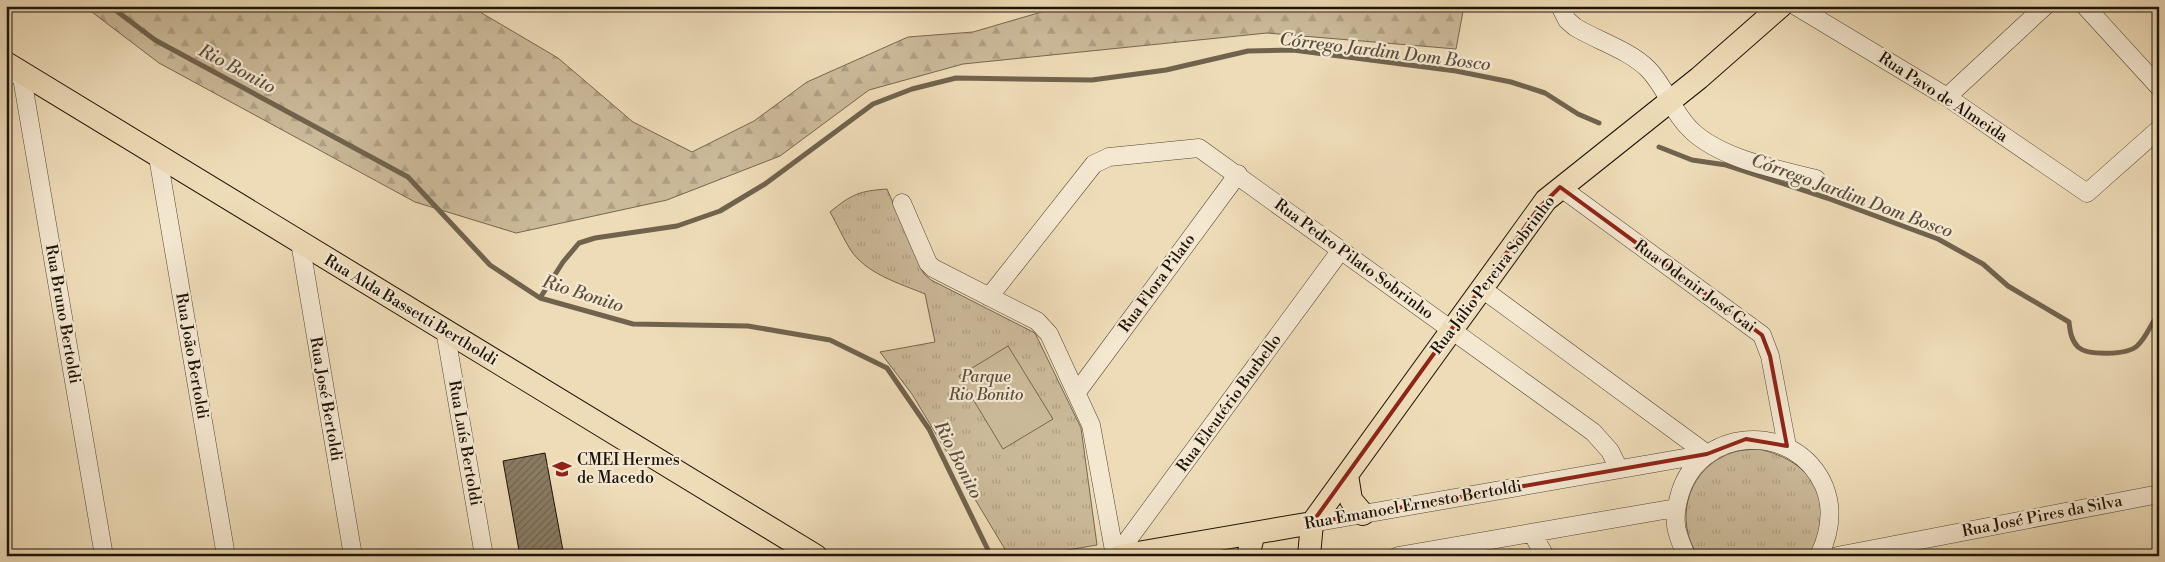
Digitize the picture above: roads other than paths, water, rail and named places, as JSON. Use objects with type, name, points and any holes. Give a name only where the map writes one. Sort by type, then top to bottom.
[{"type":"main road","name":"Rua Júlio Pereira Sobrinho","points":[[1312,523],[1538,209],[1560,187],[1671,100],[1781,6]]},
{"type":"main road","name":"Rua Alda Bassetti Bertholdi","points":[[11,70],[300,242],[816,556]]},
{"type":"main road","points":[[1346,475],[1351,500],[1363,514]]},
{"type":"main road","name":"Rua Emanoel Ernesto Bertoldi","points":[[1117,556],[1312,523]]},
{"type":"main road","points":[[1309,556],[1312,523]]},
{"type":"main road","points":[[1248,556],[1254,533]]},
{"type":"street","name":"Rua Pavo de Almeida","points":[[1796,6],[1946,97],[2087,193],[2159,129]]},
{"type":"street","points":[[1946,97],[2045,6]]},
{"type":"street","points":[[2085,6],[2159,87]]},
{"type":"street","points":[[1563,8],[1567,20],[1575,27],[1635,58],[1647,68],[1671,100],[1682,121],[1691,131],[1718,148],[1760,164],[1816,179]]},
{"type":"street","name":"Rua Bruno Bertoldi","points":[[11,70],[104,556]]},
{"type":"street","name":"Rua Pedro Pilato Sobrinho","points":[[990,297],[1094,164],[1109,157],[1199,148],[1238,174],[1593,432],[1610,451],[1619,470]]},
{"type":"street","name":"Rua João Bertoldi","points":[[158,157],[226,556]]},
{"type":"street","name":"Rua Flora Pilato","points":[[1077,392],[1238,174]]},
{"type":"street","name":"Rua Odenir José Gai","points":[[1560,187],[1762,335],[1770,356],[1787,446]]},
{"type":"street","points":[[902,203],[928,263],[939,272],[1037,321],[1043,326],[1088,414],[1117,556]]},
{"type":"street","name":"Rua José Bertoldi","points":[[300,242],[353,556]]},
{"type":"street","name":"Rua Eleutério Burbello","points":[[1117,556],[1341,250]]},
{"type":"street","points":[[1481,288],[1707,454]]},
{"type":"street","name":"Rua Luís Bertoldi","points":[[445,330],[484,556]]},
{"type":"street","points":[[1686,556],[1677,534],[1676,508],[1685,481],[1692,469],[1707,454],[1725,444],[1746,439],[1767,440],[1787,446],[1805,458],[1819,475],[1828,496],[1831,518],[1827,539],[1819,556]]},
{"type":"street","name":"Rua Emanoel Ernesto Bertoldi","points":[[1312,523],[1707,454]]},
{"type":"street","name":"Rua José Pires da Silva","points":[[1837,556],[2159,494]]},
{"type":"street","points":[[1399,556],[1676,508]]},
{"type":"street","points":[[1532,533],[1545,556]]},
{"type":"waterway","name":"Rio Bonito","points":[[110,6],[155,40],[408,177],[490,265],[540,298],[633,324],[748,326],[830,340],[887,368],[929,429],[990,554]]},
{"type":"waterway","name":"Córrego Jardim Dom Bosco","points":[[540,298],[563,262],[579,243],[595,238],[677,226],[720,211],[765,184],[873,104],[912,89],[956,78],[1092,80],[1166,70],[1248,51],[1293,50],[1456,71],[1511,82],[1545,93],[1578,114],[1599,123]]},
{"type":"waterway","name":"Córrego Jardim Dom Bosco","points":[[1659,147],[1692,160],[1726,165],[1827,198],[1938,239],[1983,264],[2008,286],[2069,322],[2070,332],[2074,341],[2083,350],[2098,353],[2117,353],[2132,349],[2144,338],[2159,313]]},
{"type":"place","name":"CMEI Hermes de Macedo","points":[[562,469]]},
{"type":"park label","name":"Parque Rio Bonito","points":[[986,386]]}]
